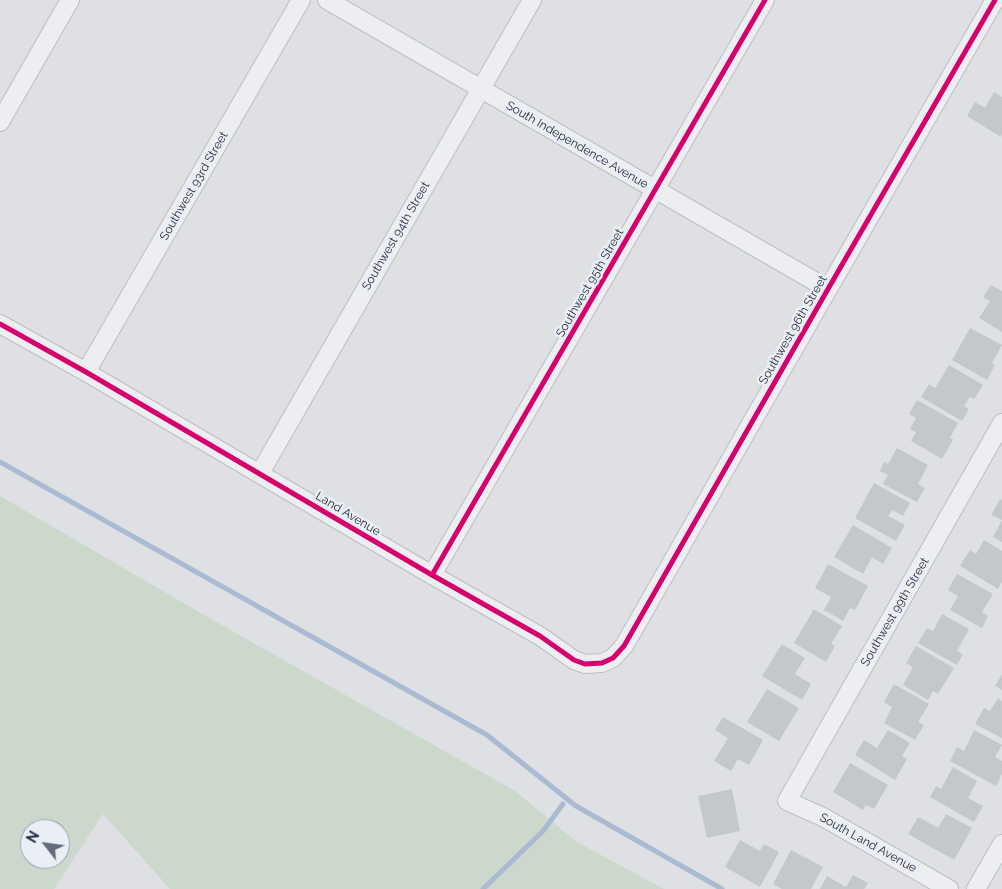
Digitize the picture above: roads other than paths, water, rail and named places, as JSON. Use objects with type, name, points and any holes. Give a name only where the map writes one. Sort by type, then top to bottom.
[{"type":"street","points":[[0,122],[70,0]]},
{"type":"street","name":"Southwest 93rd Street","points":[[86,372],[301,0]]},
{"type":"street","name":"South Independence Avenue","points":[[328,0],[828,290]]},
{"type":"street","name":"Southwest 94th Street","points":[[260,473],[532,0]]},
{"type":"street","name":"Southwest 95th Street","points":[[432,575],[765,0]]},
{"type":"street","name":"Southwest 96th Street","points":[[602,663],[619,653],[624,646],[996,0]]},
{"type":"street","name":"Land Avenue","points":[[0,324],[540,636],[580,662],[591,665],[602,663]]},
{"type":"street","name":"Southwest 99th Street","points":[[787,801],[1002,423]]},
{"type":"street","name":"South Land Avenue","points":[[787,801],[823,817],[949,889]]},
{"type":"street","points":[[976,889],[1002,844]]},
{"type":"waterway","points":[[0,462],[487,735],[576,806],[722,889]]},
{"type":"waterway","points":[[483,889],[543,831],[563,804]]}]
